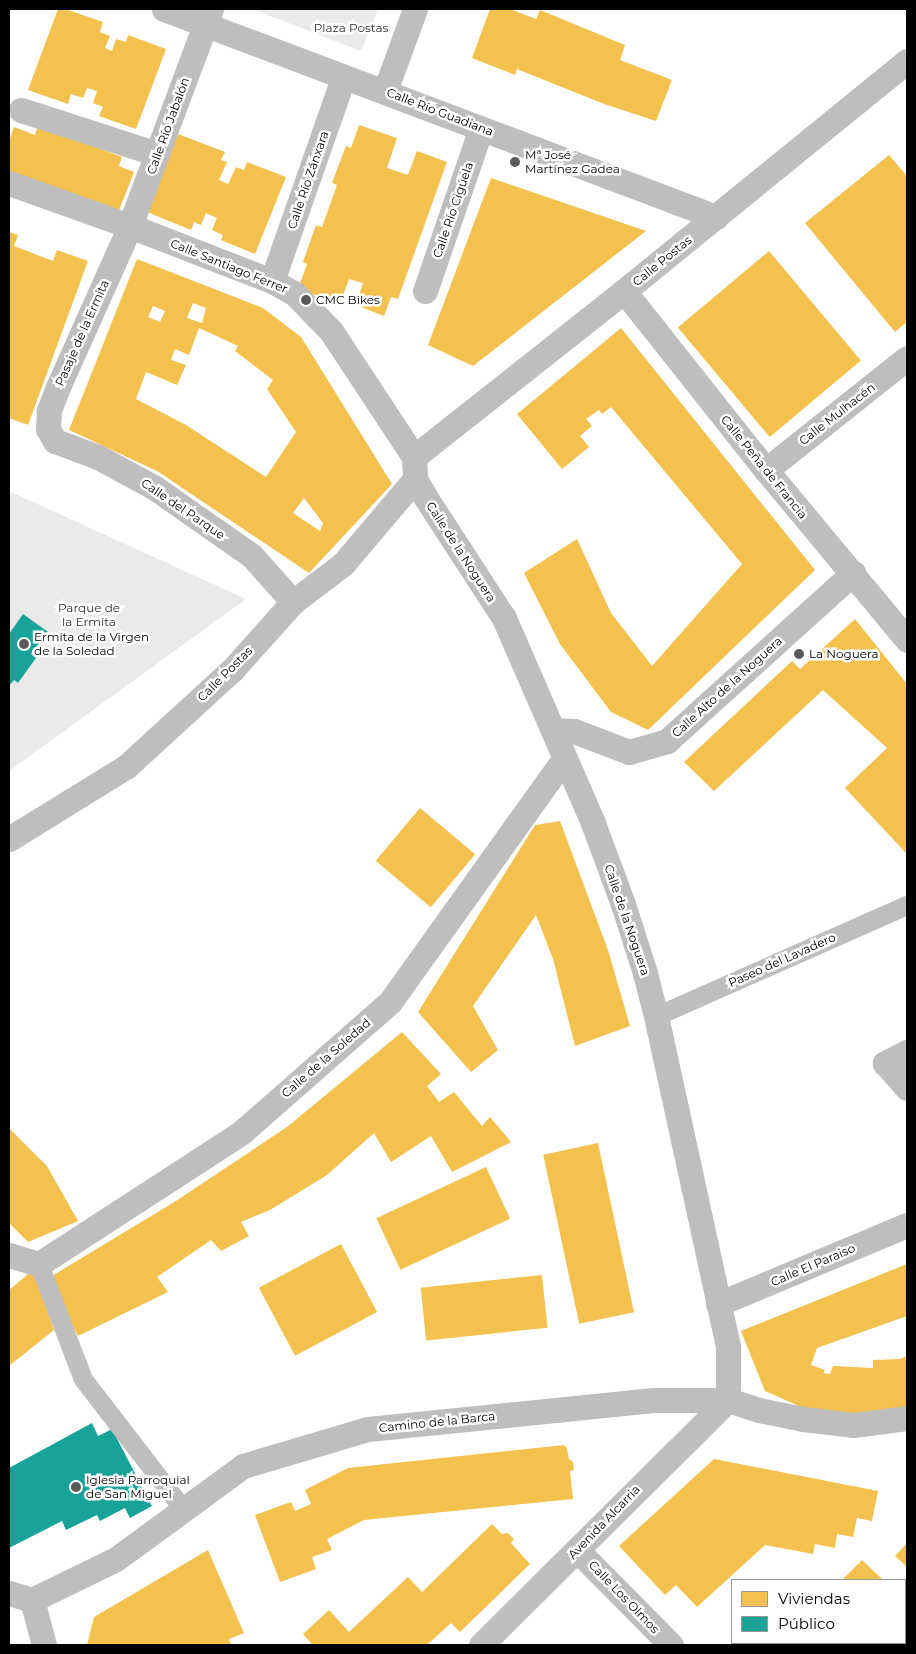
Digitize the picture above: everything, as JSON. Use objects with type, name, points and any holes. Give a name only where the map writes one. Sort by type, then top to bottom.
[{"type":"street","name":"Calle Río Guadiana","points":[[164,9],[208,17],[343,78],[385,91],[716,217]]},
{"type":"street","points":[[385,91],[415,9]]},
{"type":"street","name":"Calle Río Jabalón","points":[[130,226],[208,17]]},
{"type":"street","name":"Calle Postas","points":[[9,839],[127,766],[233,669],[293,602],[343,564],[414,468],[624,291],[907,61]]},
{"type":"street","name":"Calle Río Zánxara","points":[[272,281],[343,78]]},
{"type":"street","points":[[21,110],[157,154]]},
{"type":"street","name":"Calle Río Cigúela","points":[[426,291],[481,128]]},
{"type":"street","name":"Calle Santiago Ferrer","points":[[9,183],[130,226],[272,281],[295,294],[331,331],[414,468]]},
{"type":"street","name":"Pasaje de la Ermita","points":[[55,441],[48,429],[49,411],[130,226]]},
{"type":"street","name":"Calle Peña de Francia","points":[[624,291],[766,470],[907,640]]},
{"type":"street","name":"Calle Mulhacén","points":[[766,470],[907,358]]},
{"type":"street","name":"Calle del Parque","points":[[55,441],[98,457],[155,488],[252,556],[293,602]]},
{"type":"street","name":"Calle de la Noguera","points":[[414,468],[504,618],[593,823],[623,904],[646,973],[728,1347],[728,1400]]},
{"type":"street","name":"Calle Alto de la Noguera","points":[[553,730],[574,731],[630,752],[667,741],[853,573]]},
{"type":"street","name":"Calle de la Soledad","points":[[39,1264],[242,1132],[390,1002],[565,758]]},
{"type":"street","name":"Paseo del Lavadero","points":[[656,1016],[907,904]]},
{"type":"street","points":[[907,1052],[885,1063],[907,1088]]},
{"type":"street","name":"Calle El Paraiso","points":[[718,1304],[907,1225]]},
{"type":"street","points":[[9,1256],[39,1264],[83,1379],[184,1510]]},
{"type":"street","name":"Camino de la Barca","points":[[20,1597],[116,1559],[243,1466],[368,1429],[654,1400],[728,1400],[786,1416],[853,1425],[907,1418]]},
{"type":"street","name":"Avenida Alcarria","points":[[481,1645],[659,1466],[728,1400]]},
{"type":"street","name":"Calle Los Olmos","points":[[577,1550],[671,1645]]},
{"type":"street","points":[[20,1597],[44,1645]]},
{"type":"green space","name":"Plaza Postas","points":[[252,9],[378,9],[361,51]]},
{"type":"green space","name":"Parque de la Ermita","points":[[9,491],[246,599],[9,771]]},
{"type":"building: Viviendas","points":[[58,9],[65,9],[103,22],[100,32],[110,36],[105,48],[112,51],[116,39],[126,42],[128,35],[166,49],[136,129],[99,116],[103,107],[93,103],[97,91],[87,88],[83,98],[71,94],[68,104],[28,90]]},
{"type":"building: Viviendas","points":[[490,9],[510,9],[536,19],[540,10],[625,45],[620,60],[672,80],[656,121],[604,104],[517,69],[515,75],[472,58]]},
{"type":"building: Viviendas","points":[[38,125],[122,157],[119,166],[134,172],[116,218],[9,177],[9,141],[14,127],[35,135]]},
{"type":"building: Viviendas","points":[[359,125],[397,138],[387,168],[408,175],[417,151],[447,162],[398,299],[391,297],[384,316],[356,305],[363,283],[349,279],[340,304],[298,289],[307,264],[303,262],[316,225],[322,227],[337,185],[332,183],[346,146],[351,148]]},
{"type":"building: Viviendas","points":[[178,134],[225,152],[221,160],[227,162],[219,180],[228,184],[236,167],[244,170],[247,162],[286,177],[255,254],[221,240],[223,235],[212,230],[217,218],[206,213],[201,225],[194,222],[191,230],[147,212]]},
{"type":"building: Viviendas","points":[[889,155],[907,176],[907,322],[895,332],[805,223]]},
{"type":"building: Viviendas","points":[[491,178],[646,231],[473,366],[428,345]]},
{"type":"building: Viviendas","points":[[9,232],[18,235],[14,246],[53,261],[57,250],[88,261],[28,425],[9,418]]},
{"type":"building: Viviendas","points":[[769,251],[861,361],[770,437],[678,327]]},
{"type":"building: Viviendas","points":[[137,259],[263,308],[301,337],[392,484],[309,573],[157,471],[69,430]],"holes":[[[193,303],[206,308],[202,323],[187,318]],[[153,306],[165,311],[160,322],[148,317]],[[199,328],[238,346],[235,351],[273,380],[267,389],[296,432],[266,477],[186,425],[136,399],[146,372],[177,385],[186,365],[171,360],[175,349],[189,355]],[[304,498],[323,523],[320,531],[293,513]]]},
{"type":"building: Viviendas","points":[[621,328],[815,570],[648,730],[611,712],[560,644],[524,573],[577,539],[611,613],[652,666],[742,564],[611,407],[602,414],[599,410],[586,419],[592,426],[580,436],[589,447],[562,469],[517,414]]},
{"type":"building: Viviendas","points":[[855,619],[907,684],[907,854],[845,788],[887,748],[823,690],[714,791],[684,762],[792,661],[800,669]]},
{"type":"building: Viviendas","points":[[420,808],[475,854],[431,907],[376,861]]},
{"type":"building: Viviendas","points":[[560,821],[608,950],[630,1026],[575,1046],[553,959],[536,915],[473,1006],[498,1050],[471,1072],[418,1012],[535,825]]},
{"type":"building: Viviendas","points":[[402,1032],[441,1074],[427,1086],[439,1102],[454,1092],[482,1126],[490,1117],[511,1142],[452,1172],[431,1136],[391,1162],[374,1133],[327,1175],[270,1210],[241,1222],[249,1236],[221,1251],[211,1240],[157,1277],[168,1292],[78,1336],[47,1279],[176,1201],[287,1127]]},
{"type":"building: Viviendas","points":[[9,1128],[47,1166],[78,1221],[28,1242],[9,1223]]},
{"type":"building: Viviendas","points":[[598,1143],[634,1312],[579,1324],[543,1155]]},
{"type":"building: Viviendas","points":[[486,1167],[510,1219],[400,1270],[376,1218]]},
{"type":"building: Viviendas","points":[[341,1244],[377,1312],[295,1356],[259,1288]]},
{"type":"building: Viviendas","points":[[907,1264],[907,1316],[817,1348],[811,1365],[825,1370],[823,1373],[830,1374],[833,1366],[873,1368],[873,1360],[900,1359],[907,1356],[907,1410],[874,1416],[808,1410],[765,1391],[741,1331]]},
{"type":"building: Viviendas","points":[[33,1270],[54,1330],[9,1366],[9,1290]]},
{"type":"building: Viviendas","points":[[542,1275],[548,1328],[426,1340],[421,1288]]},
{"type":"building: Viviendas","points":[[564,1445],[567,1448],[569,1459],[573,1462],[574,1470],[570,1471],[573,1499],[364,1520],[327,1539],[332,1550],[312,1557],[316,1569],[280,1582],[255,1515],[291,1502],[295,1511],[311,1504],[305,1490],[348,1468]]},
{"type":"building: Viviendas","points":[[714,1459],[878,1491],[872,1521],[857,1518],[853,1537],[837,1534],[835,1548],[815,1544],[813,1554],[765,1545],[697,1607],[676,1585],[665,1595],[619,1546]]},
{"type":"building: Viviendas","points":[[492,1524],[502,1534],[508,1533],[514,1539],[511,1543],[530,1564],[460,1632],[451,1623],[427,1645],[313,1645],[303,1634],[329,1610],[349,1632],[408,1577],[422,1592]]},
{"type":"building: Viviendas","points":[[907,1543],[907,1567],[895,1556]]},
{"type":"building: Viviendas","points":[[208,1550],[244,1633],[229,1639],[231,1645],[87,1645],[94,1617]]},
{"type":"building: Viviendas","points":[[862,1560],[882,1579],[843,1579]]},
{"type":"building: Viviendas","points":[[782,1644],[861,1644],[861,1645]]},
{"type":"building: Público","name":"Ermita de la Virgen de la Soledad","points":[[23,614],[48,632],[31,654],[36,658],[18,683],[14,680],[9,686],[9,634]]},
{"type":"building: Público","name":"Iglesia Parroquial de San Miguel","points":[[92,1423],[98,1436],[112,1429],[152,1506],[130,1518],[125,1508],[100,1521],[97,1515],[66,1530],[62,1521],[9,1548],[9,1468]]},
{"type":"place","name":"Mª José Martínez Gadea","points":[[515,162]]},
{"type":"place","name":"CMC Bikes","points":[[306,300]]},
{"type":"place","name":"Ermita de la Virgen de la Soledad","points":[[24,644]]},
{"type":"place","name":"La Noguera","points":[[799,654]]},
{"type":"place","name":"Iglesia Parroquial de San Miguel","points":[[76,1487]]}]
